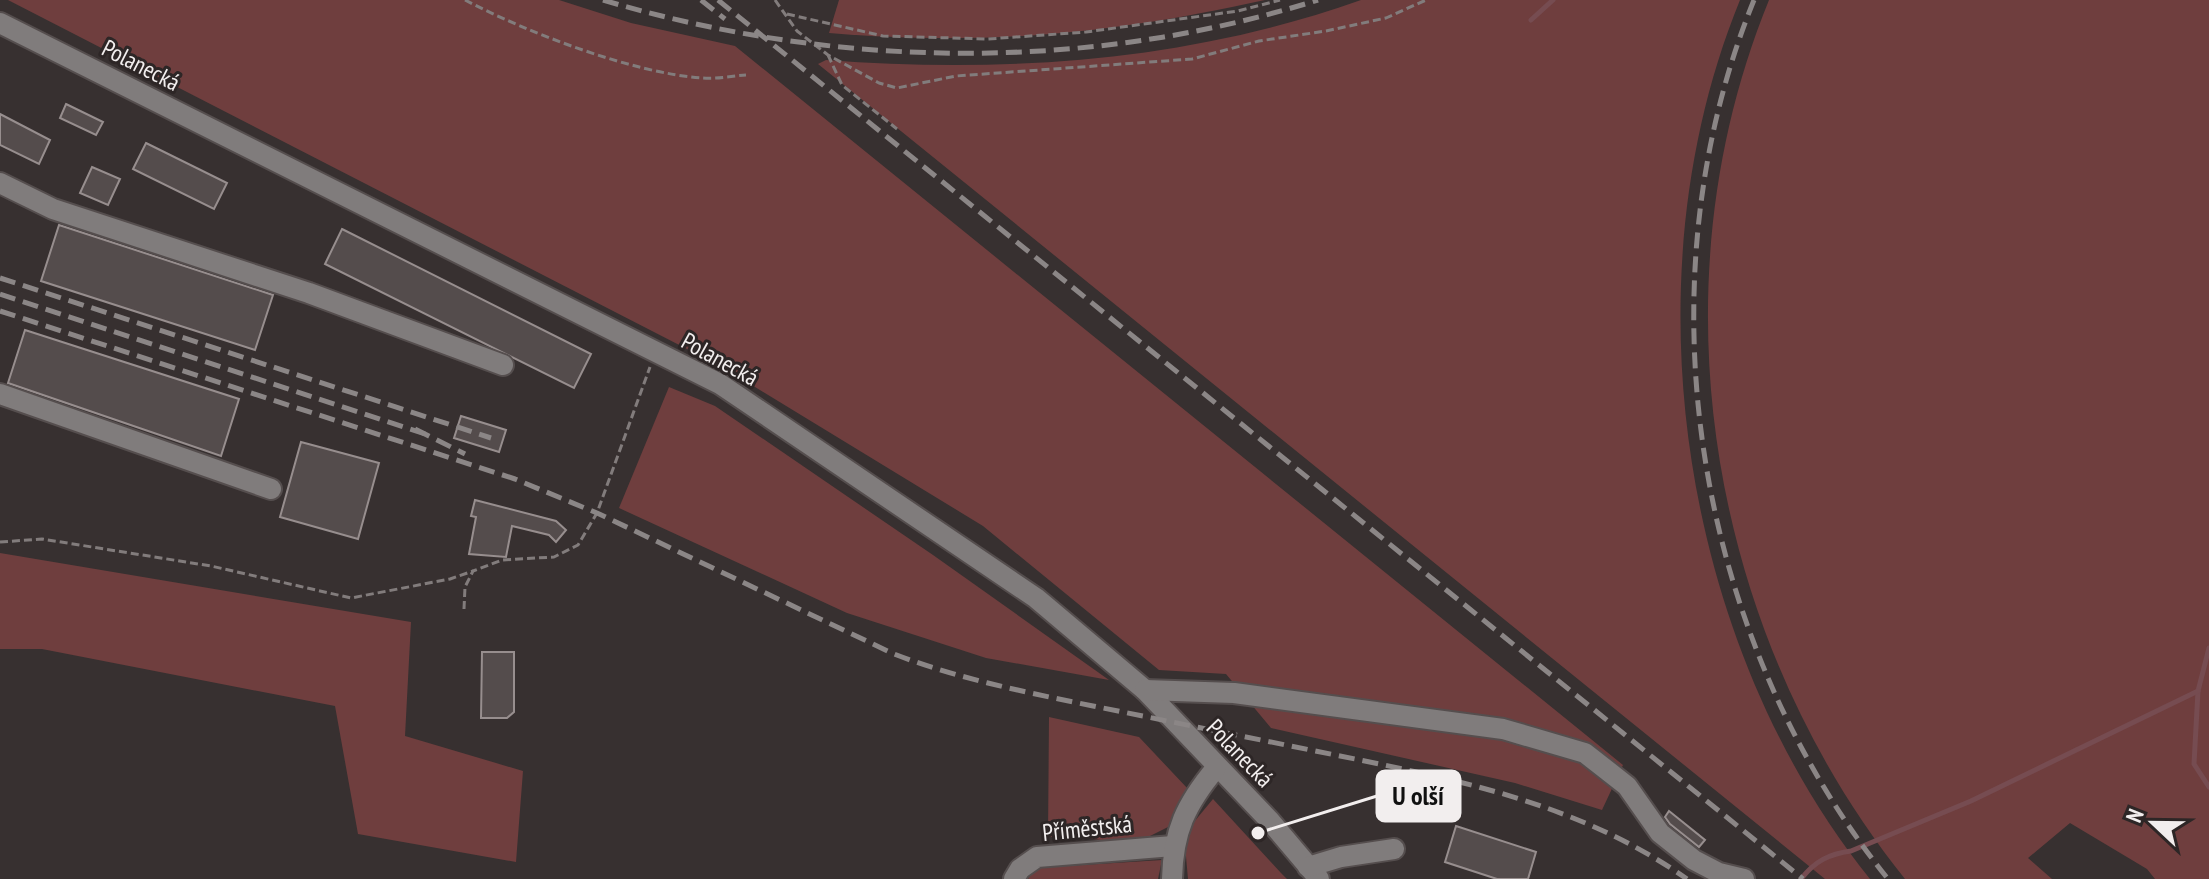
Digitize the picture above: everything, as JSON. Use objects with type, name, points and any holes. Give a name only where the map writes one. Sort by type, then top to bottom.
[{"type":"street","name":"Polanecká","points":[[0,23],[720,384],[1036,598],[1145,690],[1216,768],[1270,821],[1314,873]]},
{"type":"street","points":[[0,183],[53,209],[309,293],[503,365]]},
{"type":"street","points":[[0,394],[271,489]]},
{"type":"street","points":[[1145,690],[1234,693],[1503,729],[1585,753],[1627,786],[1660,833],[1682,851],[1719,873],[1744,879]]},
{"type":"street","points":[[1172,879],[1173,846],[1191,798],[1216,768]]},
{"type":"street","name":"Příměstská","points":[[1014,879],[1020,869],[1037,857],[1173,846]]},
{"type":"street","points":[[1314,873],[1341,857],[1394,849]]},
{"type":"path","points":[[465,0],[517,27],[648,68],[704,78],[746,75]]},
{"type":"path","points":[[775,0],[797,31],[828,55],[879,83],[897,88],[956,76],[1055,72],[1121,63],[1168,63],[1259,41],[1386,18],[1426,0]]},
{"type":"path","points":[[787,14],[883,36],[988,39],[1086,32],[1238,11],[1280,0]]},
{"type":"path","points":[[828,55],[842,85],[897,129]]},
{"type":"path","points":[[0,542],[42,539],[211,566],[351,598],[450,579],[502,560],[554,557],[578,545],[597,513],[655,352]]},
{"type":"path","points":[[464,609],[465,587],[473,571]]},
{"type":"shaded area","points":[[8,0],[559,0],[631,23],[735,46],[1623,765],[1602,810],[1515,783],[1271,728],[1226,674],[1159,670],[983,526],[724,368]]},
{"type":"shaded area","points":[[839,0],[1265,0],[1101,29],[942,38],[829,33]]},
{"type":"shaded area","points":[[1361,0],[1740,0],[1705,109],[1685,223],[1681,340],[1691,457],[1715,572],[1754,682],[1805,785],[1870,879],[1825,879],[818,64],[826,60],[962,65],[1097,58],[1230,37],[1296,21]]},
{"type":"shaded area","points":[[1769,0],[2209,0],[2209,879],[2155,879],[2147,869],[2070,823],[2028,858],[2052,879],[1905,879],[1838,783],[1785,680],[1745,571],[1719,458],[1708,342],[1713,226],[1733,111]]},
{"type":"shaded area","points":[[669,387],[715,406],[1109,680],[986,658],[847,613],[619,508]]},
{"type":"shaded area","points":[[0,553],[411,622],[405,736],[523,771],[516,862],[358,834],[335,706],[42,649],[0,649]]},
{"type":"shaded area","points":[[1049,717],[1139,737],[1188,789],[1172,825],[1134,844],[1068,836],[1048,837]]},
{"type":"shaded area","points":[[1213,799],[1287,879],[1188,879],[1184,834]]},
{"type":"shaded area","points":[[1162,860],[1158,879],[1028,879],[1034,868]]},
{"type":"building","points":[[66,104],[103,122],[96,135],[60,118]]},
{"type":"building","points":[[0,114],[50,140],[39,164],[0,145]]},
{"type":"building","points":[[146,143],[227,183],[214,209],[133,169]]},
{"type":"building","points":[[92,167],[120,179],[108,205],[80,193]]},
{"type":"building","points":[[59,225],[273,295],[255,350],[41,281]]},
{"type":"building","points":[[342,229],[591,354],[574,388],[325,264]]},
{"type":"building","points":[[25,330],[239,399],[221,456],[8,383]]},
{"type":"building","points":[[461,416],[506,430],[499,452],[454,438]]},
{"type":"building","points":[[301,442],[379,463],[358,539],[280,517]]},
{"type":"building","points":[[475,500],[556,521],[566,530],[556,542],[549,535],[512,526],[506,557],[469,554],[476,517],[471,516]]},
{"type":"building","points":[[482,652],[514,652],[514,712],[507,718],[481,718]]},
{"type":"building","points":[[1669,811],[1705,840],[1699,847],[1670,824],[1665,817]]},
{"type":"building","points":[[1456,826],[1536,852],[1528,879],[1497,879],[1445,862]]},
{"type":"waterway","points":[[1531,20],[1553,0]]},
{"type":"waterway","points":[[2209,648],[2198,691],[2194,764],[2209,787]]},
{"type":"waterway","points":[[1801,879],[1829,856],[1851,851],[1971,801],[2198,691]]},
{"type":"railway","points":[[603,0],[691,23],[780,39],[870,50],[960,53],[1051,50],[1141,40],[1230,24],[1318,0]]},
{"type":"railway","points":[[701,0],[725,19]]},
{"type":"railway","points":[[718,0],[1803,879]]},
{"type":"railway","points":[[1754,0],[1718,110],[1698,225],[1694,341],[1705,457],[1730,571],[1769,681],[1822,784],[1888,879]]},
{"type":"railway","points":[[0,278],[491,438]]},
{"type":"railway","points":[[0,294],[425,434]]},
{"type":"railway","points":[[0,311],[515,479],[597,513],[918,663],[1017,690],[1404,769],[1489,790],[1530,802],[1610,834],[1687,879]]},
{"type":"railway","points":[[415,429],[465,454]]},
{"type":"place","name":"U olší","points":[[1258,833]]}]
